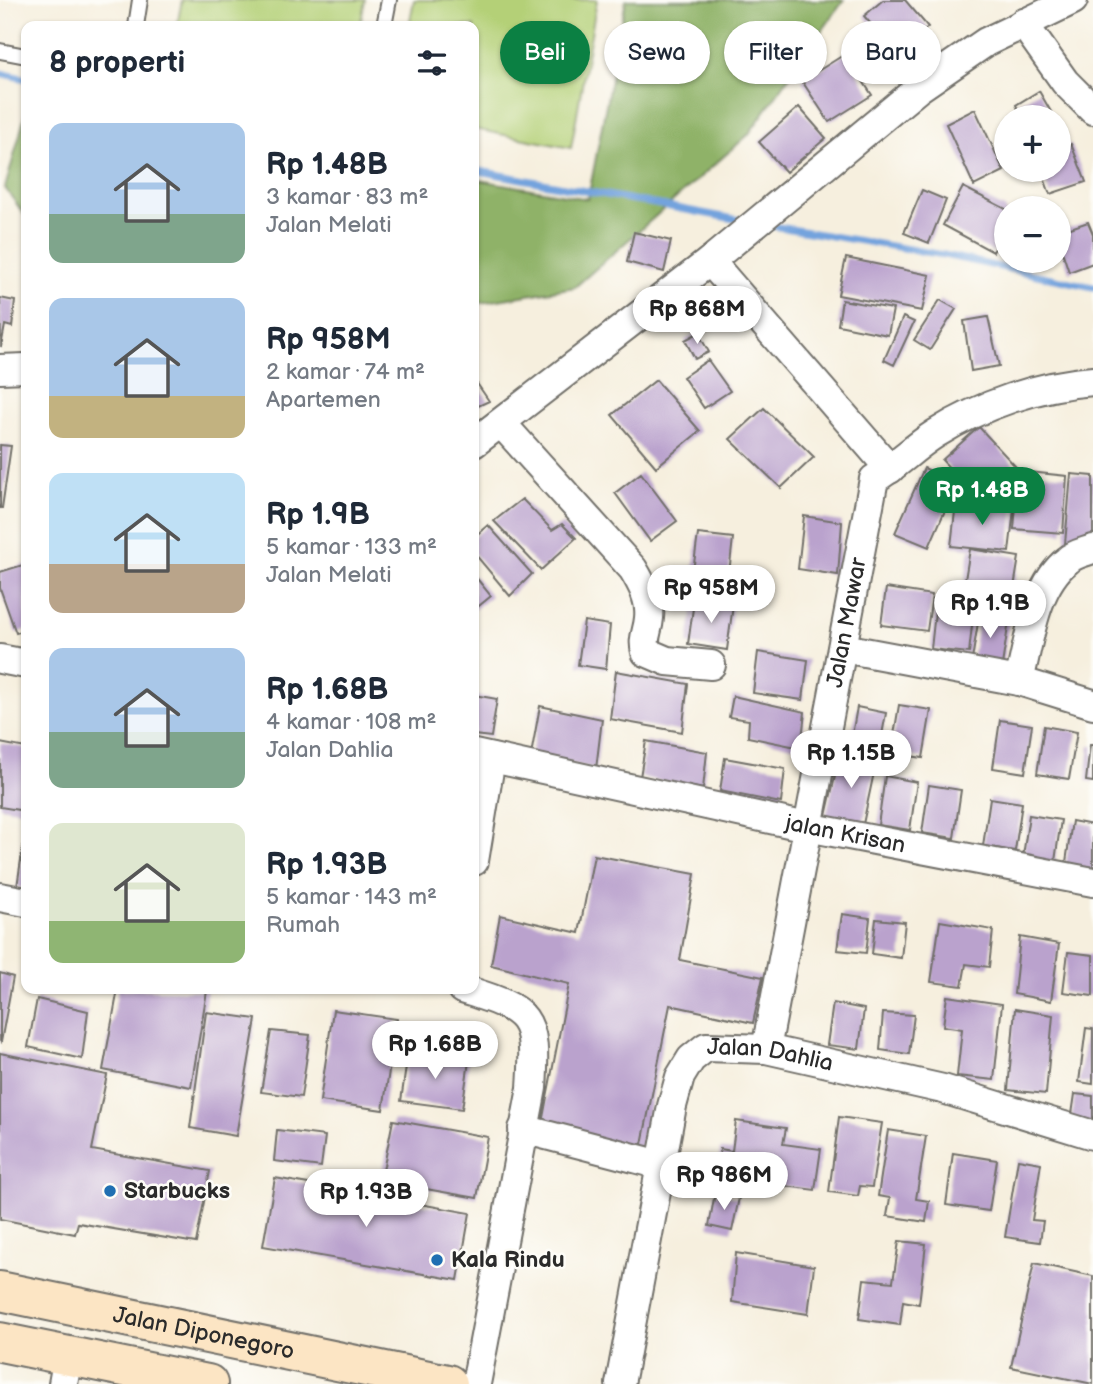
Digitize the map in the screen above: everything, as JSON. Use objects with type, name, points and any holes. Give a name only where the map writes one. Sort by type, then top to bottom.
[{"type":"main road","name":"Jalan Diponegoro","points":[[0,1291],[448,1384]]},
{"type":"main road","points":[[0,1342],[65,1370],[208,1384]]},
{"type":"street","points":[[479,440],[710,261],[919,88],[986,42],[1073,0]]},
{"type":"street","points":[[1023,23],[1065,82],[1093,110]]},
{"type":"street","points":[[710,261],[890,469]]},
{"type":"street","points":[[0,369],[21,368]]},
{"type":"street","name":"Jalan Mawar","points":[[766,1049],[873,479],[935,434],[964,418],[1020,396],[1071,383],[1093,381]]},
{"type":"street","points":[[502,424],[633,569],[644,587],[649,605],[649,620],[643,641],[646,652],[667,661],[712,665]]},
{"type":"street","points":[[1019,681],[1039,604],[1050,579],[1068,559],[1093,548]]},
{"type":"street","points":[[843,648],[1019,681],[1093,704]]},
{"type":"street","points":[[0,659],[21,663]]},
{"type":"street","points":[[479,803],[483,756]]},
{"type":"street","name":"jalan Krisan","points":[[483,756],[807,827],[1093,882]]},
{"type":"street","points":[[0,897],[21,901]]},
{"type":"street","points":[[476,994],[519,1010],[530,1027],[534,1053],[532,1088],[476,1384]]},
{"type":"street","name":"Jalan Dahlia","points":[[620,1384],[672,1106],[680,1077],[691,1059],[706,1047],[766,1049],[943,1089],[1093,1135]]},
{"type":"street","points":[[523,1129],[661,1165]]},
{"type":"lane","points":[[136,21],[141,0]]},
{"type":"lane","points":[[385,21],[388,0]]},
{"type":"lane","points":[[0,51],[21,55]]},
{"type":"green space","points":[[182,0],[365,0],[361,21],[178,21]]},
{"type":"green space","points":[[414,0],[597,0],[590,40],[590,21],[500,21],[500,84],[582,84],[571,148],[479,130],[479,21],[410,21]]},
{"type":"green space","points":[[626,0],[844,0],[827,24],[827,21],[724,21],[724,84],[784,84],[748,135],[575,287],[479,303],[479,180],[588,199],[610,84],[710,84],[710,21],[622,21]]},
{"type":"green space","points":[[21,130],[21,210],[5,188]]},
{"type":"building","points":[[883,0],[905,0],[923,21],[868,21],[864,16]]},
{"type":"building","points":[[841,57],[841,84],[865,84],[872,95],[829,122],[804,84],[827,84],[827,65]]},
{"type":"building","points":[[1039,91],[1047,105],[1016,105]]},
{"type":"building","points":[[799,107],[826,138],[786,172],[759,142]]},
{"type":"building","points":[[975,109],[994,150],[994,176],[974,186],[946,124]]},
{"type":"building","points":[[1071,144],[1086,182],[1050,194],[1046,182],[1071,182]]},
{"type":"building","points":[[963,187],[994,203],[994,250],[993,252],[943,225]]},
{"type":"building","points":[[922,190],[946,200],[929,243],[904,233]]},
{"type":"building","points":[[1088,222],[1093,234],[1093,263],[1071,271],[1071,228]]},
{"type":"building","points":[[634,232],[671,241],[664,272],[627,262]]},
{"type":"building","points":[[846,258],[930,275],[922,311],[838,295]]},
{"type":"building","points":[[0,298],[15,301],[12,327],[5,325],[1,347]]},
{"type":"building","points":[[842,300],[893,309],[888,335],[838,325]]},
{"type":"building","points":[[940,300],[956,309],[930,350],[914,340]]},
{"type":"building","points":[[903,317],[914,322],[894,365],[884,360]]},
{"type":"building","points":[[988,317],[999,366],[971,371],[964,321]]},
{"type":"building","points":[[698,333],[709,352],[695,359],[685,340]]},
{"type":"building","points":[[708,360],[730,391],[704,408],[683,377]]},
{"type":"building","points":[[656,380],[700,431],[656,467],[612,415]]},
{"type":"building","points":[[479,386],[489,401],[479,406]]},
{"type":"building","points":[[764,408],[814,457],[781,488],[730,439]]},
{"type":"building","points":[[979,427],[1016,467],[979,500],[942,460]]},
{"type":"building","points":[[0,445],[11,446],[2,508],[0,508]]},
{"type":"building","points":[[924,468],[957,483],[929,547],[895,533]]},
{"type":"building","points":[[1019,471],[1067,476],[1063,533],[1014,529]]},
{"type":"building","points":[[641,473],[677,521],[650,541],[615,493]]},
{"type":"building","points":[[1071,474],[1093,476],[1093,547],[1065,544]]},
{"type":"building","points":[[522,499],[552,530],[562,524],[576,538],[541,570],[494,521]]},
{"type":"building","points":[[956,503],[1014,509],[1009,552],[951,546]]},
{"type":"building","points":[[804,516],[842,522],[838,575],[798,569]]},
{"type":"building","points":[[488,525],[532,574],[510,596],[479,559],[479,533]]},
{"type":"building","points":[[698,534],[733,538],[727,591],[691,586]]},
{"type":"building","points":[[970,549],[1019,557],[1012,600],[963,592]]},
{"type":"building","points":[[21,566],[21,632],[16,633],[0,588],[0,572]]},
{"type":"building","points":[[479,581],[491,596],[479,606]]},
{"type":"building","points":[[886,588],[932,595],[927,631],[881,625]]},
{"type":"building","points":[[694,601],[733,605],[727,650],[688,644]]},
{"type":"building","points":[[936,603],[974,607],[969,653],[931,649]]},
{"type":"building","points":[[980,610],[1010,615],[1001,671],[971,666]]},
{"type":"building","points":[[584,621],[610,625],[606,669],[578,665]]},
{"type":"building","points":[[758,652],[808,660],[803,700],[753,693]]},
{"type":"building","points":[[616,671],[688,684],[682,732],[610,719]]},
{"type":"building","points":[[479,696],[497,699],[491,737],[479,736]]},
{"type":"building","points":[[733,696],[805,712],[801,748],[748,737],[749,720],[729,717]]},
{"type":"building","points":[[899,705],[931,710],[923,758],[891,753]]},
{"type":"building","points":[[540,706],[602,719],[596,769],[531,755]]},
{"type":"building","points":[[857,707],[886,713],[878,757],[849,752]]},
{"type":"building","points":[[1000,720],[1032,725],[1025,773],[993,768]]},
{"type":"building","points":[[1044,726],[1077,732],[1069,779],[1037,774]]},
{"type":"building","points":[[646,741],[707,752],[703,789],[640,777]]},
{"type":"building","points":[[0,743],[21,747],[21,810],[0,807]]},
{"type":"building","points":[[1090,745],[1093,745],[1093,782],[1086,781]]},
{"type":"building","points":[[840,755],[876,763],[863,824],[826,816]]},
{"type":"building","points":[[725,758],[785,769],[781,803],[720,791]]},
{"type":"building","points":[[885,776],[917,782],[910,830],[878,825]]},
{"type":"building","points":[[929,785],[961,790],[954,838],[922,833]]},
{"type":"building","points":[[990,798],[1022,803],[1015,851],[983,846]]},
{"type":"building","points":[[1029,815],[1061,820],[1054,868],[1022,863]]},
{"type":"building","points":[[1072,821],[1093,825],[1093,874],[1065,869]]},
{"type":"building","points":[[594,855],[695,874],[680,960],[763,977],[753,1023],[670,1005],[641,1149],[541,1128],[569,984],[491,965],[500,915],[579,933]]},
{"type":"building","points":[[21,860],[21,888],[17,887]]},
{"type":"building","points":[[842,914],[870,918],[866,953],[837,950]]},
{"type":"building","points":[[876,919],[905,922],[901,958],[872,954]]},
{"type":"building","points":[[940,921],[993,930],[989,967],[966,964],[962,986],[931,982]]},
{"type":"building","points":[[1020,937],[1059,944],[1051,1001],[1014,994]]},
{"type":"building","points":[[1068,952],[1093,955],[1093,996],[1063,992]]},
{"type":"building","points":[[0,973],[13,977],[1,1042],[0,1041]]},
{"type":"building","points":[[117,994],[206,994],[191,1087],[103,1070]]},
{"type":"building","points":[[947,996],[1002,1004],[994,1080],[957,1076],[962,1029],[943,1026]]},
{"type":"building","points":[[37,999],[88,1011],[82,1059],[28,1047]]},
{"type":"building","points":[[833,1003],[864,1009],[859,1049],[827,1045]]},
{"type":"building","points":[[1015,1009],[1053,1015],[1046,1094],[1008,1090]]},
{"type":"building","points":[[333,1010],[397,1019],[383,1110],[320,1101]]},
{"type":"building","points":[[206,1012],[256,1019],[236,1136],[190,1128]]},
{"type":"building","points":[[883,1013],[914,1015],[909,1054],[880,1050]]},
{"type":"building","points":[[1086,1028],[1093,1029],[1093,1084],[1079,1082]]},
{"type":"building","points":[[271,1031],[310,1035],[301,1097],[261,1092]]},
{"type":"building","points":[[0,1053],[107,1075],[92,1150],[210,1171],[196,1243],[78,1223],[75,1234],[0,1219]]},
{"type":"building","points":[[408,1053],[469,1061],[462,1109],[401,1101]]},
{"type":"building","points":[[1075,1094],[1093,1096],[1093,1124],[1071,1121]]},
{"type":"building","points":[[839,1117],[882,1123],[872,1187],[860,1186],[858,1196],[829,1192]]},
{"type":"building","points":[[393,1120],[488,1137],[477,1198],[381,1181]]},
{"type":"building","points":[[736,1121],[786,1128],[783,1144],[821,1149],[815,1190],[717,1177],[720,1149],[732,1151]]},
{"type":"building","points":[[277,1130],[325,1136],[321,1167],[274,1161]]},
{"type":"building","points":[[888,1130],[926,1136],[916,1199],[929,1201],[926,1222],[887,1216],[890,1198],[878,1196]]},
{"type":"building","points":[[953,1153],[997,1160],[989,1211],[946,1205]]},
{"type":"building","points":[[1018,1159],[1041,1163],[1032,1220],[1043,1221],[1040,1242],[1005,1237]]},
{"type":"building","points":[[275,1178],[470,1213],[458,1280],[263,1246]]},
{"type":"building","points":[[715,1193],[739,1198],[732,1231],[709,1226]]},
{"type":"building","points":[[899,1241],[926,1244],[919,1304],[903,1301],[900,1325],[859,1319],[864,1279],[893,1282]]},
{"type":"building","points":[[736,1253],[814,1266],[808,1314],[732,1302]]},
{"type":"building","points":[[1034,1263],[1093,1276],[1093,1384],[1011,1367]]},
{"type":"waterway","points":[[0,73],[21,78]]},
{"type":"waterway","points":[[479,171],[745,221]]},
{"type":"waterway","points":[[767,225],[944,255],[1093,287]]},
{"type":"place","name":"Starbucks","points":[[110,1191]]},
{"type":"place","name":"Kala Rindu","points":[[437,1260]]}]
